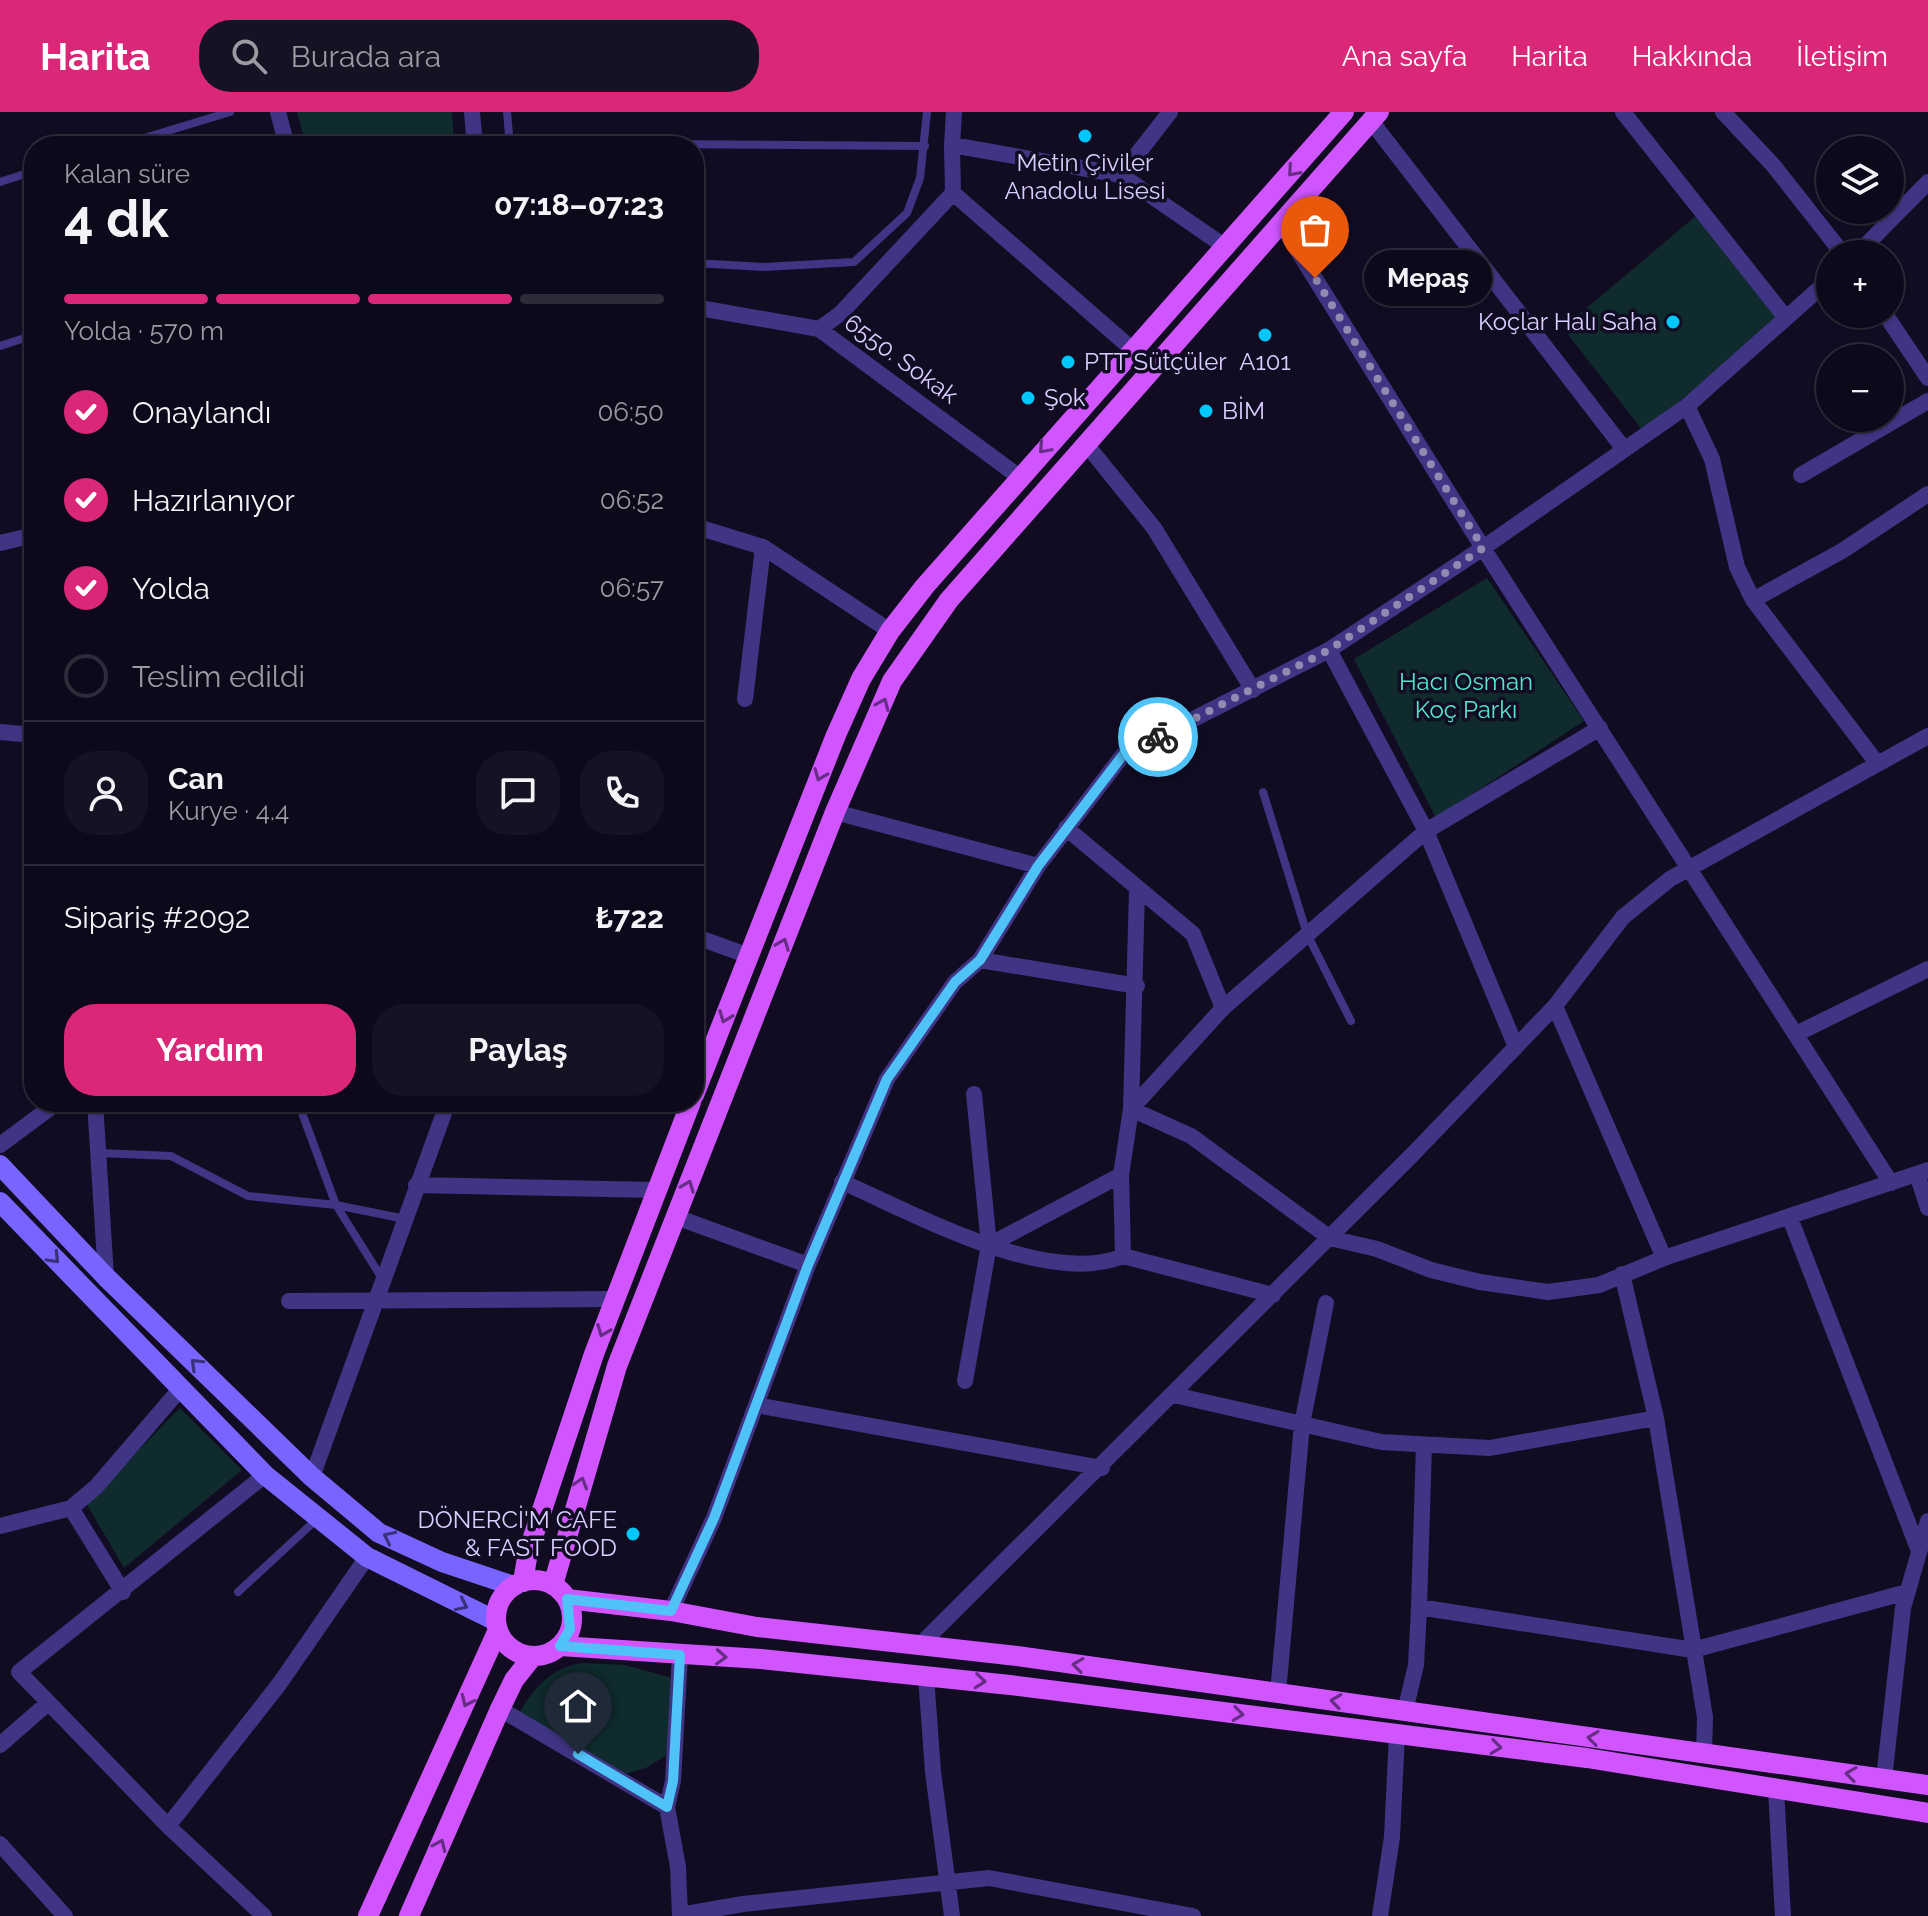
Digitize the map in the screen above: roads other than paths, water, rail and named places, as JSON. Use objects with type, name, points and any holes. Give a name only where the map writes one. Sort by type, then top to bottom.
[{"type":"main road","points":[[704,1070],[836,735],[861,679],[890,631],[1018,476],[1227,248],[1344,112]]},
{"type":"main road","points":[[560,1646],[570,1629],[560,1592],[617,1366],[835,812],[892,681],[949,600],[1375,116]]},
{"type":"main road","points":[[518,1584],[615,1299],[687,1112]]},
{"type":"main road","points":[[0,1165],[106,1277],[312,1477],[379,1533],[442,1562],[518,1584]]},
{"type":"main road","points":[[0,1202],[265,1475],[367,1557],[497,1626],[515,1651],[533,1656]]},
{"type":"main road","points":[[368,1916],[497,1626],[500,1601],[518,1584],[533,1580],[560,1592],[757,1627],[920,1645],[1278,1693],[1928,1785]]},
{"type":"main road","points":[[409,1916],[514,1680],[533,1656],[560,1646],[926,1676],[1587,1758],[1928,1813]]},
{"type":"street","points":[[278,112],[284,136]]},
{"type":"street","points":[[472,112],[474,136]]},
{"type":"street","points":[[819,329],[840,314],[953,193],[954,112]]},
{"type":"street","points":[[1121,175],[1170,112]]},
{"type":"street","points":[[1623,112],[1786,318]]},
{"type":"street","points":[[1723,112],[1773,165],[1832,240]]},
{"type":"street","points":[[1375,116],[1624,449]]},
{"type":"street","points":[[952,145],[1121,175],[1227,248]]},
{"type":"street","points":[[1871,240],[1928,182]]},
{"type":"street","points":[[953,193],[1133,350]]},
{"type":"street","points":[[1281,224],[1483,548],[1891,1183]]},
{"type":"street","points":[[671,1611],[714,1518],[808,1265],[887,1079],[955,982],[980,960],[1038,866],[1123,755],[1329,650],[1483,548],[1687,406],[1816,291]]},
{"type":"street","name":"6550. Sokak","points":[[704,309],[819,329],[1018,476]]},
{"type":"street","points":[[1894,328],[1928,378]]},
{"type":"street","points":[[1801,475],[1928,401]]},
{"type":"street","points":[[1687,406],[1712,459],[1737,567],[1753,600],[1877,763]]},
{"type":"street","points":[[1086,444],[1154,528],[1253,690]]},
{"type":"street","points":[[1753,600],[1842,551],[1928,494]]},
{"type":"street","points":[[704,529],[763,547],[890,631]]},
{"type":"street","points":[[0,543],[24,537]]},
{"type":"street","points":[[745,699],[763,547]]},
{"type":"street","points":[[1329,650],[1426,831],[1516,1047]]},
{"type":"street","points":[[1131,1109],[1223,1008],[1426,831],[1600,728]]},
{"type":"street","points":[[0,732],[24,734]]},
{"type":"street","points":[[920,1645],[1102,1468],[1516,1047],[1555,1006],[1623,917],[1690,867],[1928,736]]},
{"type":"street","points":[[835,812],[1038,866]]},
{"type":"street","points":[[1066,828],[1193,934],[1223,1008]]},
{"type":"street","points":[[1123,1256],[1121,1175],[1131,1109],[1137,986],[1137,890]]},
{"type":"street","points":[[704,940],[749,956]]},
{"type":"street","points":[[980,960],[1137,986]]},
{"type":"street","points":[[1796,1034],[1928,969]]},
{"type":"street","points":[[1555,1006],[1664,1258]]},
{"type":"street","points":[[965,1381],[989,1245],[974,1094]]},
{"type":"street","points":[[1131,1109],[1191,1136],[1330,1238],[1377,1249],[1431,1270],[1480,1282],[1548,1292],[1599,1285],[1664,1258],[1922,1172],[1928,1208]]},
{"type":"street","points":[[0,1145],[45,1112]]},
{"type":"street","points":[[96,1112],[106,1277]]},
{"type":"street","points":[[312,1477],[444,1112]]},
{"type":"street","points":[[989,1245],[1121,1175]]},
{"type":"street","points":[[842,1182],[989,1245],[1055,1264],[1103,1265],[1123,1256],[1273,1295]]},
{"type":"street","points":[[416,1185],[657,1190]]},
{"type":"street","points":[[676,1217],[808,1265]]},
{"type":"street","points":[[1790,1218],[1919,1551]]},
{"type":"street","points":[[1622,1274],[1656,1418],[1705,1717],[1704,1754]]},
{"type":"street","points":[[289,1301],[615,1299]]},
{"type":"street","points":[[1278,1693],[1302,1424],[1326,1303]]},
{"type":"street","points":[[0,1526],[71,1508],[96,1487],[181,1388]]},
{"type":"street","points":[[1174,1395],[1381,1442],[1424,1445],[1490,1448],[1656,1418]]},
{"type":"street","points":[[756,1405],[1102,1468]]},
{"type":"street","points":[[1405,1711],[1416,1665],[1424,1445]]},
{"type":"street","points":[[264,1916],[168,1826],[19,1672],[123,1592],[265,1475]]},
{"type":"street","points":[[71,1508],[123,1592]]},
{"type":"street","points":[[1884,1779],[1907,1592],[1928,1521]]},
{"type":"street","points":[[168,1826],[280,1683],[367,1557]]},
{"type":"street","points":[[1419,1607],[1693,1650],[1907,1592]]},
{"type":"street","points":[[680,1655],[673,1781],[667,1807],[678,1867],[680,1916],[743,1904],[989,1878],[1193,1916]]},
{"type":"street","points":[[926,1676],[952,1916]]},
{"type":"street","points":[[0,1745],[48,1703]]},
{"type":"street","points":[[500,1709],[667,1807]]},
{"type":"street","points":[[1380,1916],[1392,1837],[1397,1734]]},
{"type":"street","points":[[1776,1789],[1783,1916]]},
{"type":"street","points":[[0,1844],[65,1916]]},
{"type":"lane","points":[[151,136],[230,112]]},
{"type":"lane","points":[[507,112],[509,136]]},
{"type":"lane","points":[[704,264],[764,267],[854,262],[907,213],[920,178],[927,112]]},
{"type":"lane","points":[[704,145],[925,146]]},
{"type":"lane","points":[[0,182],[24,174]]},
{"type":"lane","points":[[0,346],[24,338]]},
{"type":"lane","points":[[1263,792],[1307,934],[1351,1021]]},
{"type":"lane","points":[[302,1112],[336,1205],[383,1280]]},
{"type":"lane","points":[[100,1153],[171,1156],[248,1196],[336,1205],[405,1219]]},
{"type":"lane","points":[[238,1592],[318,1519]]},
{"type":"place","name":"Metin Çiviler Anadolu Lisesi","points":[[1085,136]]},
{"type":"place","name":"Mepaş","points":[[1315,278]]},
{"type":"place","name":"Koçlar Halı Saha","points":[[1673,322]]},
{"type":"place","name":"A101","points":[[1265,335]]},
{"type":"place","name":"PTT Sütçüler","points":[[1068,362]]},
{"type":"place","name":"Şok","points":[[1028,398]]},
{"type":"place","name":"BİM","points":[[1206,411]]},
{"type":"place","name":"DÖNERCİ'M CAFE & FAST FOOD","points":[[633,1534]]},
{"type":"park label","name":"Hacı Osman Koç Parkı","points":[[1466,696]]}]
